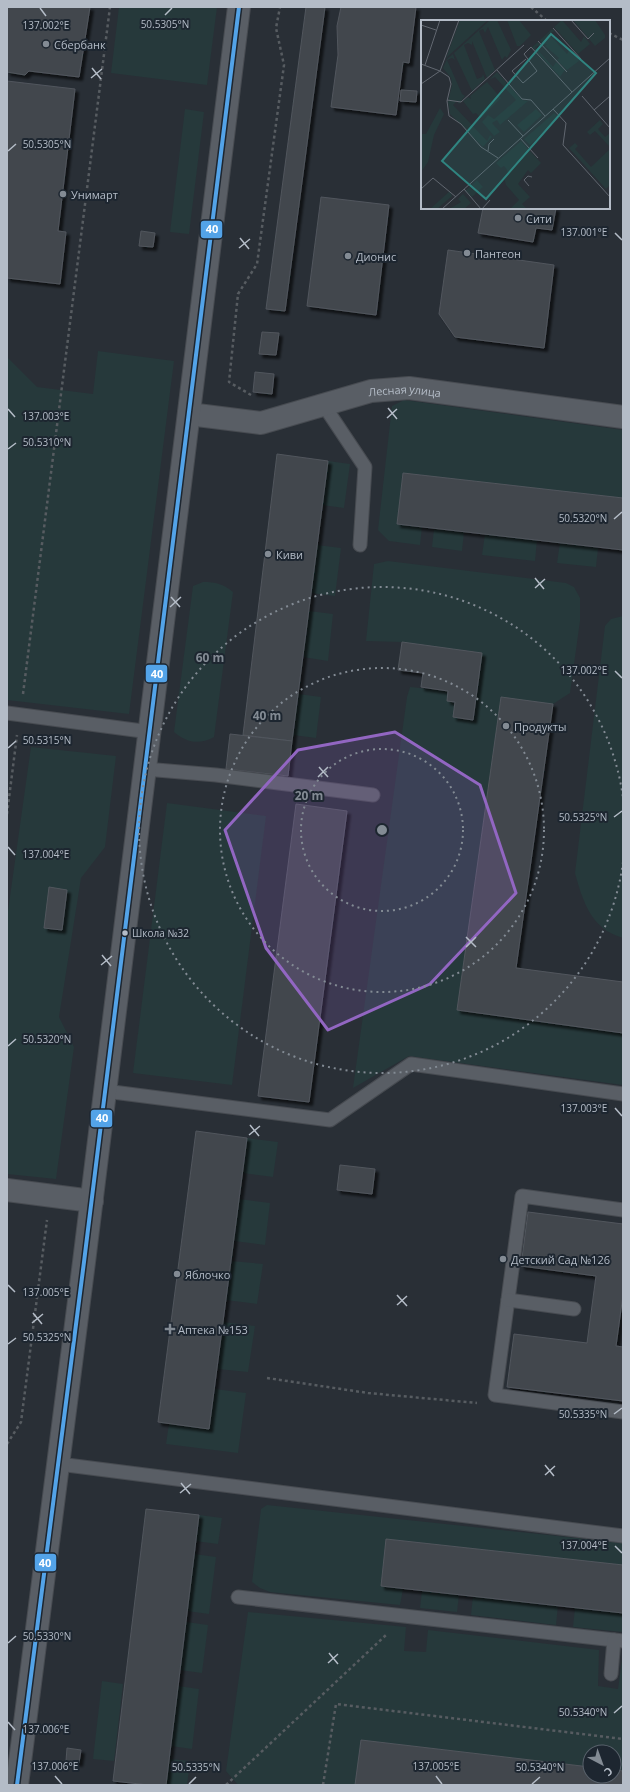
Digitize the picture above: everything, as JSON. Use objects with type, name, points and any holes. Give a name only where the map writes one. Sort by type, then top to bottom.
[{"type":"street","points":[[17,1785],[92,1201],[240,7]]},
{"type":"street","name":"Лесная улица","points":[[189,414],[261,422],[371,391],[409,388],[623,417]]},
{"type":"street","points":[[7,1190],[92,1201]]},
{"type":"lane","points":[[323,404],[365,467],[360,545]]},
{"type":"lane","points":[[7,713],[150,732]]},
{"type":"lane","points":[[145,768],[216,774],[373,795]]},
{"type":"lane","points":[[105,1091],[330,1120],[411,1064],[623,1094]]},
{"type":"lane","points":[[623,1210],[522,1196],[495,1395],[623,1412]]},
{"type":"lane","points":[[508,1300],[574,1309]]},
{"type":"lane","points":[[58,1464],[623,1536]]},
{"type":"lane","points":[[238,1597],[619,1641],[611,1674]]},
{"type":"path","points":[[7,814],[110,7]]},
{"type":"path","points":[[261,422],[263,403],[229,382],[238,294],[258,264],[284,65],[276,28],[280,7]]},
{"type":"path","points":[[531,7],[546,20]]},
{"type":"path","points":[[610,34],[623,40]]},
{"type":"path","points":[[7,1444],[21,1422],[48,1216]]},
{"type":"path","points":[[267,1378],[382,1394],[479,1403],[495,1395]]},
{"type":"path","points":[[226,1785],[405,1616]]},
{"type":"path","points":[[323,1785],[336,1704],[623,1739]]},
{"type":"highlighted area","points":[[395,732],[480,785],[516,893],[430,984],[328,1030],[266,948],[225,830],[298,750]]},
{"type":"shaded area","points":[[119,7],[217,7],[207,85],[111,73]]},
{"type":"shaded area","points":[[185,109],[204,112],[189,234],[170,232]]},
{"type":"shaded area","points":[[98,351],[174,361],[129,714],[7,700],[7,357],[37,387],[93,394]]},
{"type":"shaded area","points":[[404,400],[623,430],[623,498],[403,473],[397,524],[422,527],[420,545],[389,541],[378,530],[392,406]]},
{"type":"shaded area","points":[[328,461],[350,464],[344,508],[322,505]]},
{"type":"shaded area","points":[[434,529],[464,532],[462,551],[432,547]]},
{"type":"shaded area","points":[[485,534],[537,540],[535,561],[482,555]]},
{"type":"shaded area","points":[[560,543],[598,548],[596,567],[557,563]]},
{"type":"shaded area","points":[[317,545],[341,548],[335,596],[311,593]]},
{"type":"shaded area","points":[[388,561],[566,583],[574,587],[580,598],[580,621],[570,693],[553,704],[501,697],[457,1010],[623,1033],[623,1085],[409,1056],[353,1088],[407,697],[410,687],[448,691],[455,702],[453,717],[473,720],[482,653],[402,642],[366,641],[374,564]]},
{"type":"shaded area","points":[[203,582],[219,584],[233,592],[214,737],[209,740],[193,742],[184,739],[174,732],[193,586]]},
{"type":"shaded area","points":[[309,611],[333,614],[328,661],[303,657]]},
{"type":"shaded area","points":[[623,616],[623,938],[612,934],[603,928],[590,913],[581,894],[575,873],[605,626],[611,619]]},
{"type":"shaded area","points":[[298,694],[321,697],[316,738],[293,735]]},
{"type":"shaded area","points":[[31,747],[116,756],[105,847],[81,878],[59,1017],[74,1047],[56,1179],[7,1174],[7,918]]},
{"type":"shaded area","points":[[167,803],[266,816],[232,1085],[133,1073]]},
{"type":"shaded area","points":[[247,1138],[278,1142],[273,1177],[243,1173]]},
{"type":"shaded area","points":[[239,1199],[270,1203],[265,1245],[234,1241]]},
{"type":"shaded area","points":[[231,1261],[263,1264],[257,1304],[226,1300]]},
{"type":"shaded area","points":[[223,1322],[255,1326],[248,1372],[218,1369]]},
{"type":"shaded area","points":[[215,1389],[246,1393],[238,1453],[166,1444],[169,1424],[209,1429]]},
{"type":"shaded area","points":[[267,1505],[623,1543],[623,1565],[386,1539],[381,1586],[403,1589],[400,1605],[270,1592],[260,1588],[252,1582],[261,1509]]},
{"type":"shaded area","points":[[199,1515],[222,1518],[218,1544],[195,1541]]},
{"type":"shaded area","points":[[194,1554],[216,1557],[209,1614],[187,1611]]},
{"type":"shaded area","points":[[422,1591],[459,1595],[457,1612],[420,1608]]},
{"type":"shaded area","points":[[473,1596],[558,1605],[556,1625],[471,1615]]},
{"type":"shaded area","points":[[575,1608],[623,1613],[623,1632],[573,1627]]},
{"type":"shaded area","points":[[248,1612],[406,1627],[404,1651],[426,1652],[428,1630],[599,1650],[598,1686],[618,1689],[623,1653],[623,1771],[622,1744],[582,1744],[582,1766],[361,1740],[355,1785],[238,1785],[226,1771]]},
{"type":"shaded area","points":[[186,1622],[208,1625],[202,1673],[180,1670]]},
{"type":"shaded area","points":[[102,1681],[123,1684],[114,1761],[93,1759]]},
{"type":"shaded area","points":[[178,1686],[199,1689],[192,1749],[171,1746]]},
{"type":"shaded area","points":[[169,1759],[190,1761],[187,1785],[166,1785]]},
{"type":"building","name":"Сбербанк","points":[[7,7],[90,7],[79,77],[29,71],[25,75],[7,72]]},
{"type":"building","points":[[306,7],[325,7],[285,311],[266,309]]},
{"type":"building","points":[[341,7],[416,7],[409,63],[403,62],[396,115],[331,107],[338,55],[337,26]]},
{"type":"building","points":[[7,81],[75,89],[58,231],[66,232],[60,284],[7,278]]},
{"type":"building","points":[[401,90],[417,91],[416,102],[400,101]]},
{"type":"building","name":"Дионис","points":[[321,197],[389,205],[376,315],[307,306]]},
{"type":"building","name":"Сити","points":[[483,209],[556,209],[552,230],[536,228],[533,242],[478,233]]},
{"type":"building","points":[[141,231],[155,233],[153,247],[139,246]]},
{"type":"building","points":[[448,250],[554,265],[544,348],[455,337],[439,314]]},
{"type":"building","points":[[262,332],[279,333],[276,355],[259,354]]},
{"type":"building","points":[[255,372],[274,374],[272,394],[253,392]]},
{"type":"building","points":[[277,454],[328,461],[292,741],[243,735]]},
{"type":"building","points":[[403,473],[623,498],[623,550],[397,524]]},
{"type":"building","points":[[402,642],[482,653],[473,720],[453,717],[455,702],[447,701],[448,691],[421,687],[423,673],[398,670]]},
{"type":"building","points":[[501,697],[553,704],[516,968],[623,982],[623,1033],[457,1010]]},
{"type":"building","points":[[230,734],[292,741],[288,776],[226,769]]},
{"type":"building","points":[[296,804],[347,811],[309,1102],[258,1096]]},
{"type":"building","points":[[49,887],[67,890],[62,930],[44,928]]},
{"type":"building","points":[[196,1131],[247,1138],[209,1429],[158,1422]]},
{"type":"building","points":[[340,1165],[375,1169],[372,1194],[337,1190]]},
{"type":"building","points":[[528,1212],[623,1224],[623,1295],[616,1346],[623,1347],[623,1401],[507,1387],[514,1334],[587,1343],[596,1276],[521,1266]]},
{"type":"building","points":[[146,1509],[199,1515],[166,1785],[149,1785],[113,1781]]},
{"type":"building","points":[[386,1539],[623,1565],[623,1613],[381,1586]]},
{"type":"building","points":[[361,1740],[582,1766],[582,1784],[622,1784],[623,1771],[623,1785],[355,1785]]},
{"type":"building","points":[[67,1748],[81,1750],[79,1763],[66,1761]]},
{"type":"transit line","name":"40","points":[[17,1785],[84,1262],[239,7]]},
{"type":"place","name":"Сбербанк","points":[[46,44]]},
{"type":"place","name":"Унимарт","points":[[63,194]]},
{"type":"place","name":"Сити","points":[[518,218]]},
{"type":"place","name":"Пантеон","points":[[467,253]]},
{"type":"place","name":"Дионис","points":[[348,256]]},
{"type":"place","name":"Киви","points":[[268,554]]},
{"type":"place","name":"Продукты","points":[[506,726]]},
{"type":"place","name":"Школа №32","points":[[125,933]]},
{"type":"place","name":"Детский Сад №126","points":[[503,1259]]},
{"type":"place","name":"Яблочко","points":[[177,1274]]},
{"type":"place","name":"Аптека №153","points":[[170,1329]]}]
